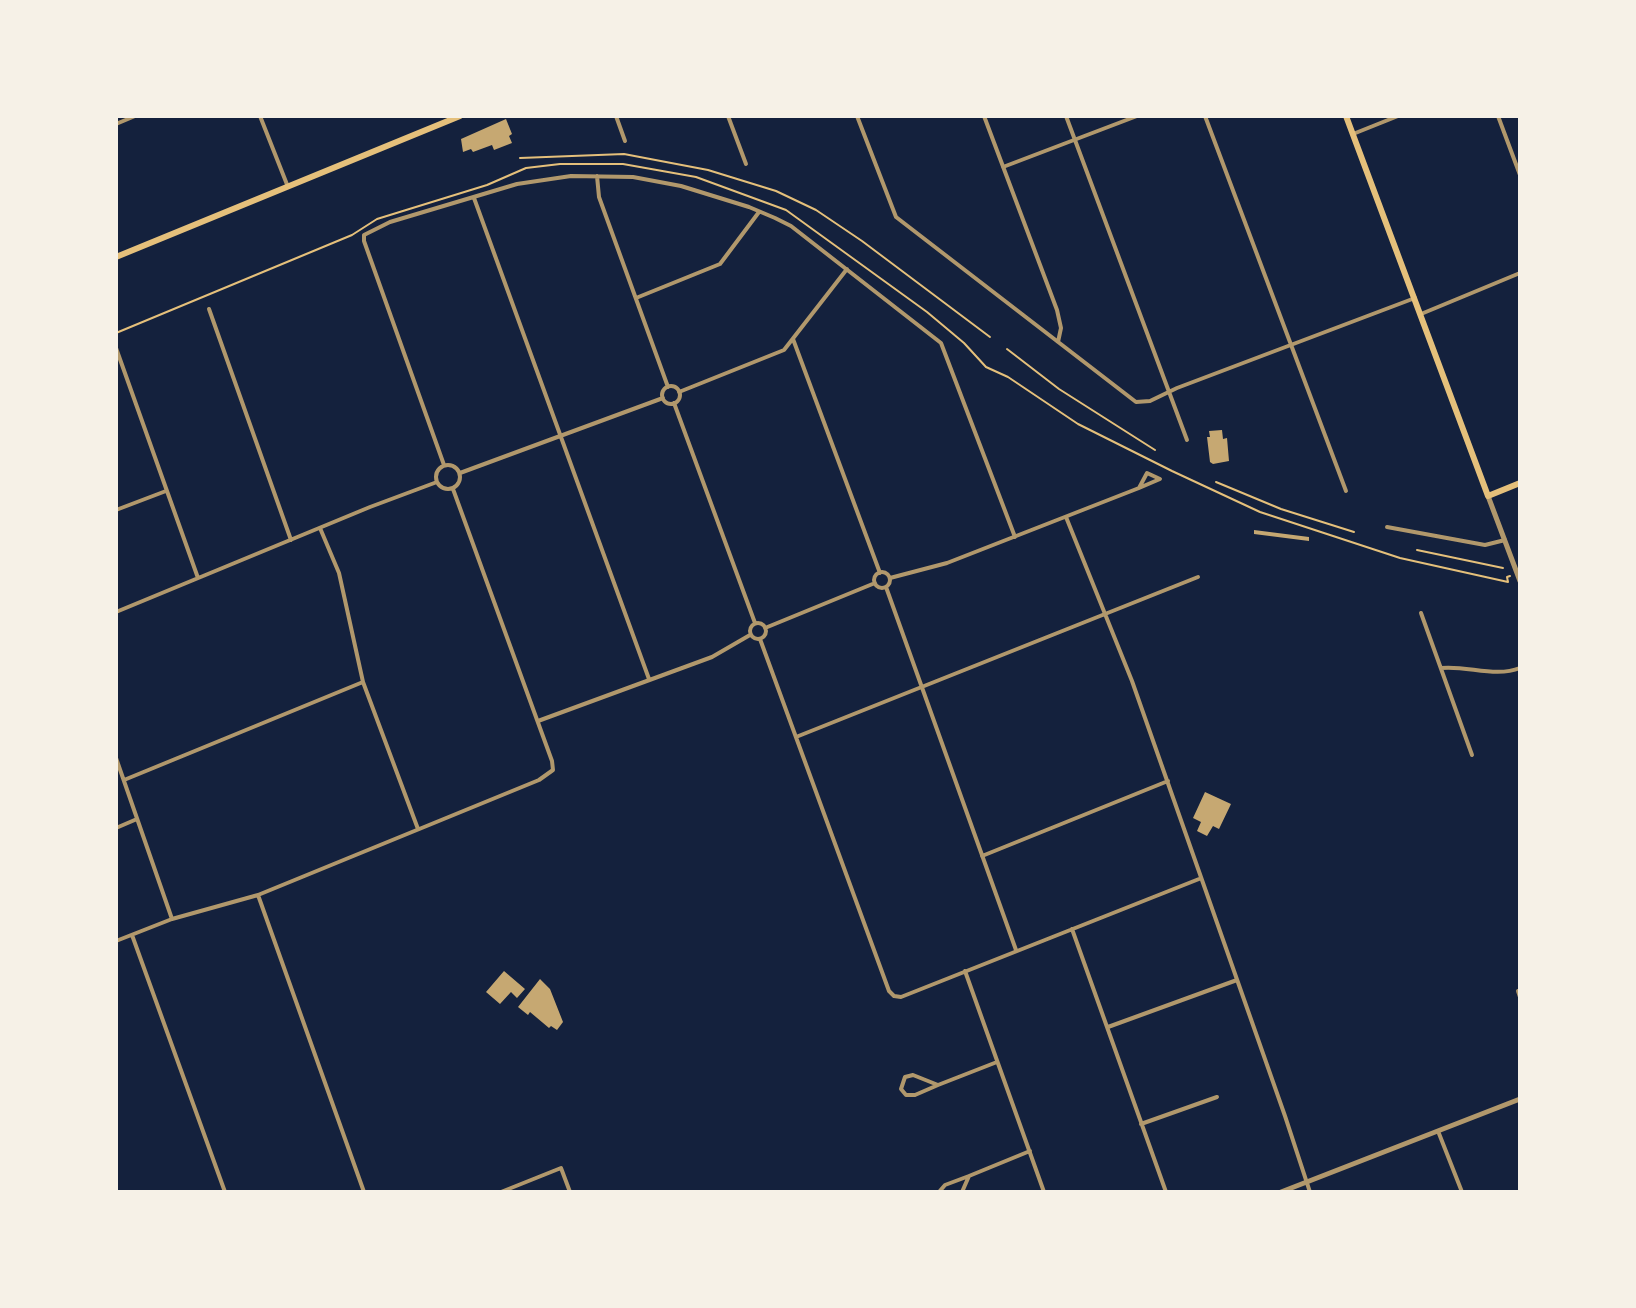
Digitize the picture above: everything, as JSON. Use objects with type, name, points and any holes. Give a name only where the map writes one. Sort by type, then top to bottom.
[{"type":"main road","points":[[116,257],[460,116]]},
{"type":"main road","points":[[1346,116],[1488,496],[1520,483]]},
{"type":"street","points":[[116,124],[135,116]]},
{"type":"street","points":[[260,116],[288,187]]},
{"type":"street","points":[[616,116],[625,141]]},
{"type":"street","points":[[728,116],[746,164]]},
{"type":"street","points":[[857,116],[896,217],[1136,402],[1150,401],[1415,298]]},
{"type":"street","points":[[984,116],[1057,310],[1061,328],[1058,342]]},
{"type":"street","points":[[1066,116],[1187,440]]},
{"type":"street","points":[[1003,167],[1137,116]]},
{"type":"street","points":[[1205,116],[1346,491]]},
{"type":"street","points":[[1353,134],[1398,116]]},
{"type":"street","points":[[1498,116],[1520,175]]},
{"type":"street","points":[[444,465],[364,241],[368,231],[517,184],[554,176],[633,177],[681,186],[791,226],[943,346],[1015,537]]},
{"type":"street","points":[[597,176],[599,197],[668,387]]},
{"type":"street","points":[[474,198],[649,679]]},
{"type":"street","points":[[636,298],[720,264],[759,212]]},
{"type":"street","points":[[679,392],[784,350],[847,269]]},
{"type":"street","points":[[1421,314],[1520,273]]},
{"type":"street","points":[[209,309],[291,540]]},
{"type":"street","points":[[793,339],[880,573],[890,578],[947,563],[1066,517],[1139,488],[1149,484],[1160,479],[1148,473],[1139,488]]},
{"type":"street","points":[[116,348],[198,578]]},
{"type":"street","points":[[663,398],[664,390],[676,387],[680,397],[674,403]]},
{"type":"street","points":[[460,473],[663,398]]},
{"type":"street","points":[[663,398],[674,403]]},
{"type":"street","points":[[674,403],[755,623],[765,628],[875,583]]},
{"type":"street","points":[[444,465],[451,465],[460,473],[461,480],[453,489],[446,489],[437,482],[438,470],[444,465]]},
{"type":"street","points":[[116,612],[437,482]]},
{"type":"street","points":[[116,941],[172,919],[258,895],[553,770],[453,489]]},
{"type":"street","points":[[116,510],[167,491]]},
{"type":"street","points":[[1488,496],[1520,581]]},
{"type":"street","points":[[1066,517],[1168,781],[1310,1192]]},
{"type":"street","points":[[1387,527],[1487,545],[1505,540]]},
{"type":"street","points":[[320,528],[339,573],[363,682],[418,829]]},
{"type":"street","points":[[875,583],[880,573]]},
{"type":"street","points":[[796,737],[1198,577]]},
{"type":"street","points":[[890,578],[886,587],[1016,951]]},
{"type":"street","points":[[875,583],[881,588],[886,587]]},
{"type":"street","points":[[1421,613],[1472,755]]},
{"type":"street","points":[[755,623],[749,629],[750,635],[760,639]]},
{"type":"street","points":[[760,639],[766,633],[765,628]]},
{"type":"street","points":[[537,721],[712,657],[750,635]]},
{"type":"street","points":[[760,639],[889,991],[894,996],[901,997],[1200,878]]},
{"type":"street","points":[[1441,668],[1458,666],[1500,672],[1520,668]]},
{"type":"street","points":[[124,780],[363,682]]},
{"type":"street","points":[[116,758],[172,919]]},
{"type":"street","points":[[982,856],[1168,781]]},
{"type":"street","points":[[116,828],[137,819]]},
{"type":"street","points":[[258,895],[364,1192]]},
{"type":"street","points":[[1072,929],[1166,1192]]},
{"type":"street","points":[[132,935],[225,1192]]},
{"type":"street","points":[[965,971],[1044,1192]]},
{"type":"street","points":[[1108,1027],[1237,980]]},
{"type":"street","points":[[938,1085],[909,1075],[902,1081],[901,1089],[910,1096],[997,1062]]},
{"type":"street","points":[[1141,1124],[1217,1097]]},
{"type":"street","points":[[1281,1192],[1520,1099]]},
{"type":"street","points":[[1438,1131],[1462,1192]]},
{"type":"street","points":[[939,1192],[945,1185],[1030,1151]]},
{"type":"street","points":[[501,1192],[561,1168],[570,1192]]},
{"type":"street","points":[[962,1192],[969,1176]]},
{"type":"path","points":[[116,333],[352,235],[377,219],[487,185],[519,170],[560,164],[623,164],[696,177],[786,210],[927,312],[964,343],[986,367],[1008,377],[1078,424],[1260,512],[1400,558],[1508,582],[1507,577],[1517,574]]},
{"type":"path","points":[[1007,349],[1059,389],[1155,450]]},
{"type":"path","points":[[1216,482],[1281,509],[1354,532]]},
{"type":"path","points":[[1417,550],[1503,568]]},
{"type":"building","points":[[506,119],[512,143],[494,150],[492,145],[463,152],[461,139]]},
{"type":"building","points":[[1222,430],[1223,439],[1227,438],[1229,461],[1213,464],[1210,462],[1207,437],[1210,437],[1209,431]]},
{"type":"building","points":[[1254,530],[1309,537],[1309,541],[1254,534]]},
{"type":"building","points":[[1205,792],[1231,804],[1219,829],[1213,826],[1207,836],[1197,831],[1201,822],[1193,818]]},
{"type":"building","points":[[504,971],[525,989],[517,998],[511,992],[500,1004],[486,992]]},
{"type":"building","points":[[540,979],[550,989],[563,1022],[557,1030],[518,1007]]}]
